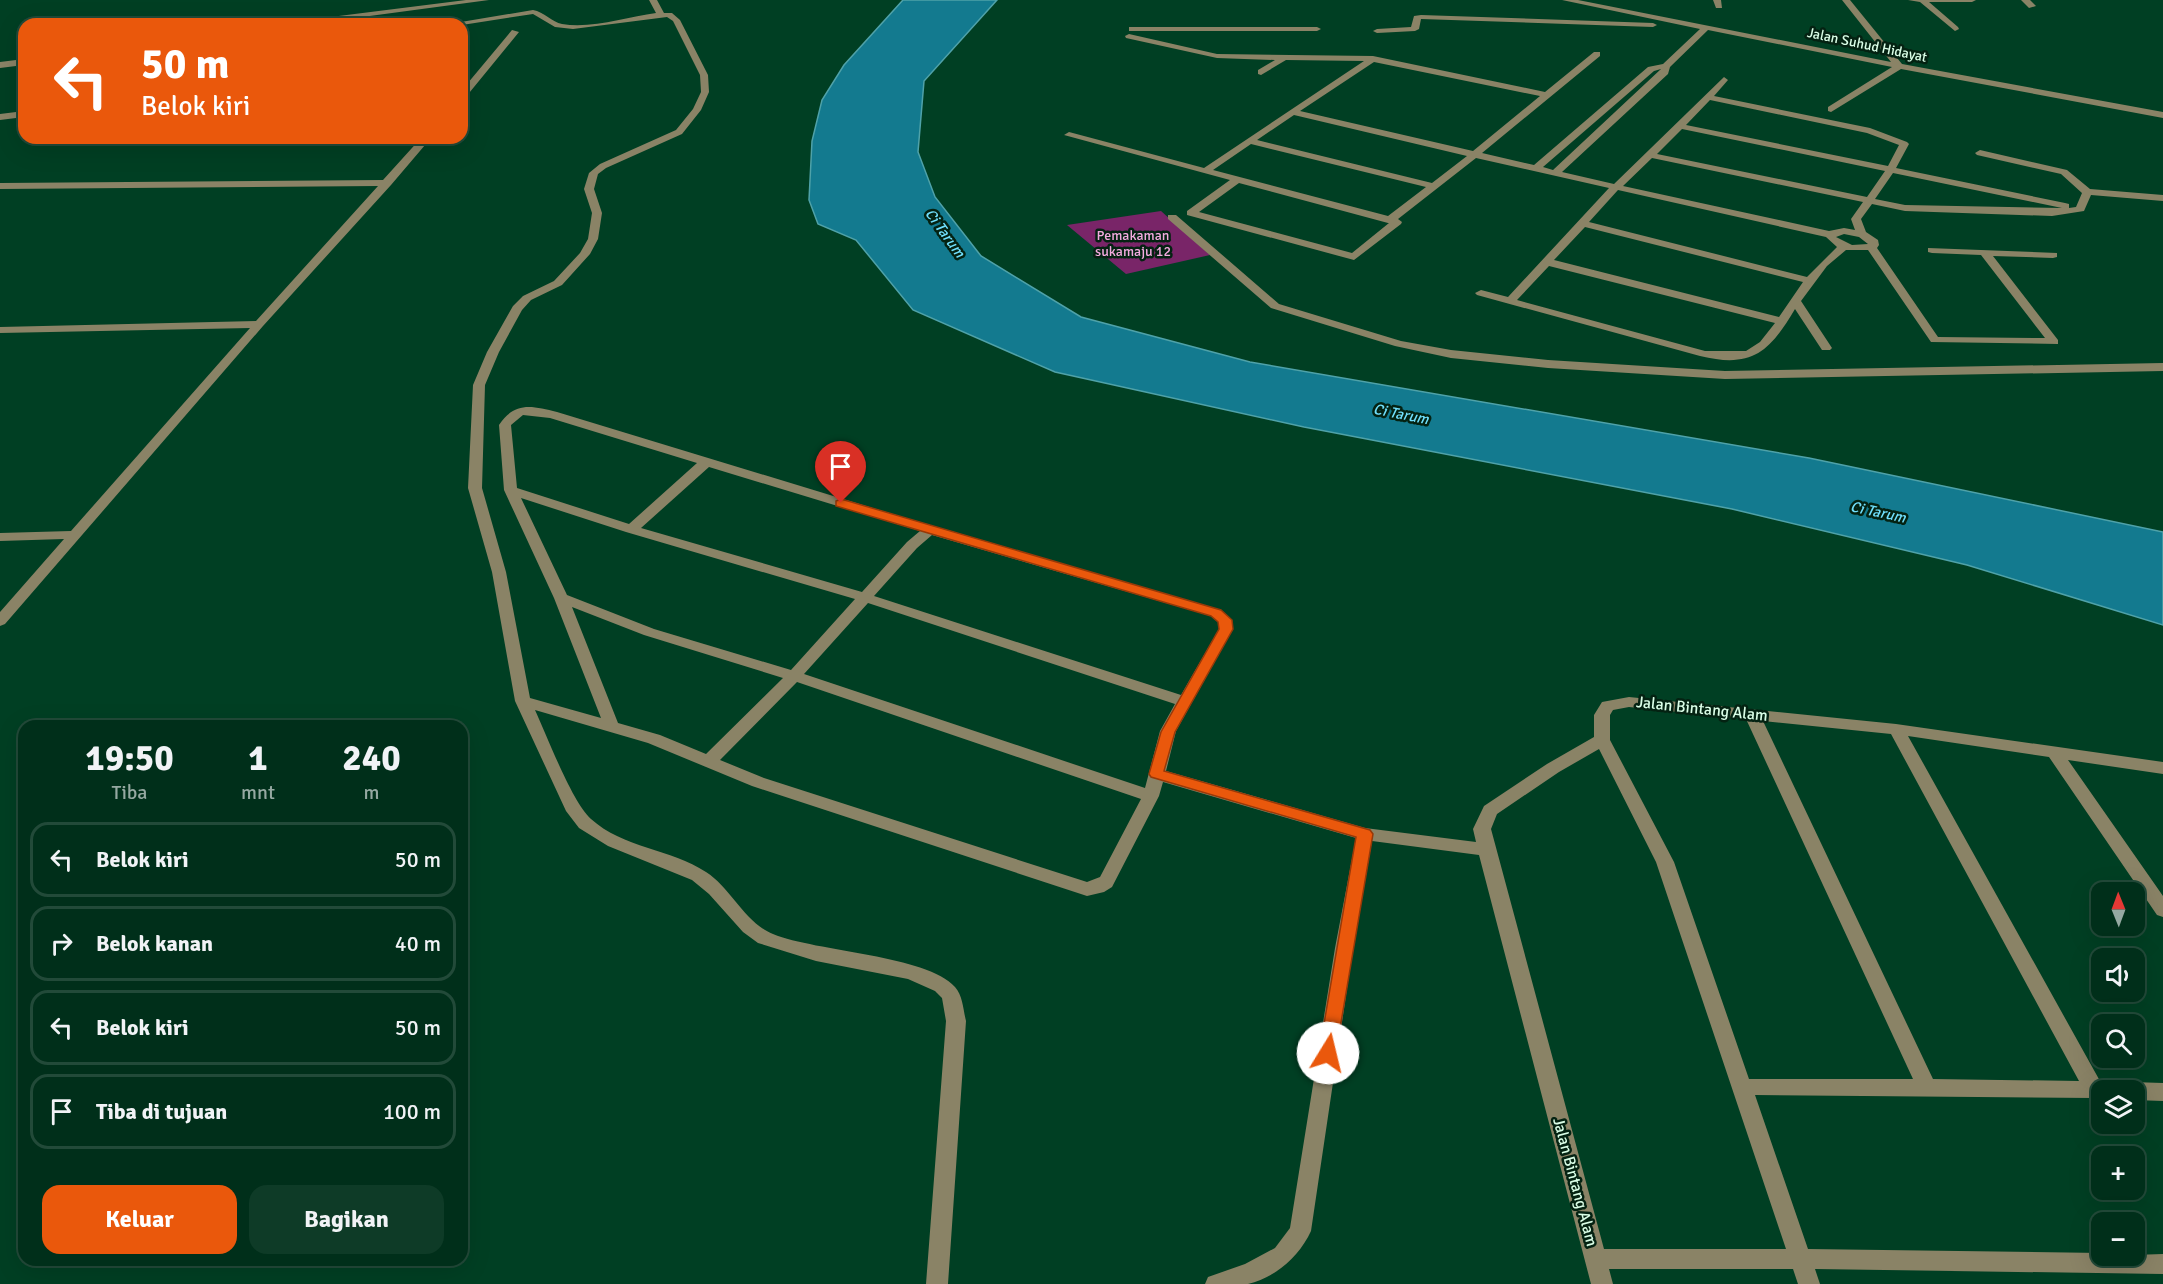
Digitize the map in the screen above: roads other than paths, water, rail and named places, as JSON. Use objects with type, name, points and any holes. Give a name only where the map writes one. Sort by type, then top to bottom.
[{"type":"street","points":[[337,18],[485,0]]},
{"type":"street","points":[[653,0],[661,15]]},
{"type":"street","name":"Jalan Suhud Hidayat","points":[[1566,0],[1899,66],[2163,115]]},
{"type":"street","points":[[1831,109],[1899,66],[1846,0]]},
{"type":"street","points":[[1912,0],[1971,0]]},
{"type":"street","points":[[1922,0],[1955,29]]},
{"type":"street","points":[[468,22],[541,10],[552,24],[573,26],[669,15],[676,20],[704,75],[705,92],[697,110],[679,132],[603,166],[594,173],[589,189],[597,213],[593,238],[585,254],[558,283],[527,298],[517,308],[493,352],[479,385],[475,488],[500,572],[514,667],[523,701],[574,811],[582,823],[595,833],[680,865],[705,878],[760,936],[814,953],[909,971],[931,979],[950,993],[956,1021],[937,1284]]},
{"type":"street","points":[[1377,31],[1415,28],[1417,18],[1421,17],[1695,26]]},
{"type":"street","points":[[1164,28],[1167,44]]},
{"type":"street","points":[[1285,57],[1265,69],[1167,44],[1131,32],[1164,28],[1317,29]]},
{"type":"street","points":[[1535,169],[1651,69],[1666,66],[1706,28]]},
{"type":"street","points":[[468,89],[515,32]]},
{"type":"street","points":[[1390,220],[1474,155],[1597,54]]},
{"type":"street","points":[[1217,56],[1373,59],[1547,95]]},
{"type":"street","points":[[1205,171],[1373,59]]},
{"type":"street","points":[[0,64],[18,62]]},
{"type":"street","points":[[1554,174],[1665,72],[1666,66]]},
{"type":"street","points":[[1510,301],[1615,188],[1724,80]]},
{"type":"street","points":[[1708,97],[1870,131],[1904,144],[1890,171],[1856,219],[1844,231]]},
{"type":"street","points":[[1293,111],[1554,174],[1831,235],[1844,231],[1862,234],[1873,240],[1874,245],[1871,247]]},
{"type":"street","points":[[0,117],[18,115]]},
{"type":"street","points":[[1680,126],[2080,210]]},
{"type":"street","points":[[1069,135],[1238,179],[1397,222],[1354,257],[1191,213],[1238,179]]},
{"type":"street","points":[[1249,141],[1434,186]]},
{"type":"street","points":[[0,621],[259,324],[421,144]]},
{"type":"street","points":[[1980,153],[2064,172],[2087,192],[2163,198]]},
{"type":"street","points":[[1650,155],[1921,210],[2052,213],[2080,210]]},
{"type":"street","points":[[0,186],[388,183]]},
{"type":"street","points":[[2080,210],[2087,192]]},
{"type":"street","points":[[1172,217],[1275,306],[1399,344],[1451,354],[1548,364],[1725,375],[2162,368]]},
{"type":"street","points":[[1856,219],[1862,234]]},
{"type":"street","points":[[1583,223],[1810,281]]},
{"type":"street","points":[[1831,235],[1834,241],[1845,246],[1859,249],[1871,247]]},
{"type":"street","points":[[1480,293],[1704,354],[1732,356],[1752,353],[1765,344],[1830,255],[1845,246]]},
{"type":"street","points":[[1871,247],[1935,340],[2054,342],[1986,253]]},
{"type":"street","points":[[1932,250],[2053,255]]},
{"type":"street","points":[[1547,262],[1781,321]]},
{"type":"street","points":[[1795,300],[1826,348]]},
{"type":"street","points":[[0,330],[259,324]]},
{"type":"street","points":[[523,701],[612,727],[654,739],[758,782],[1087,889],[1098,887],[1106,882],[1151,796],[1168,732],[1183,701],[1226,629],[1225,620],[1216,613],[930,530],[554,415],[528,409],[517,411],[505,425],[511,490],[561,598],[612,727]]},
{"type":"street","points":[[632,529],[706,462]]},
{"type":"street","points":[[511,490],[632,529],[864,597],[1183,701]]},
{"type":"street","points":[[709,761],[794,676],[912,545],[930,530]]},
{"type":"street","points":[[0,537],[75,535]]},
{"type":"street","points":[[561,598],[649,632],[794,676],[1151,796]]},
{"type":"street","name":"Jalan Bintang Alam","points":[[1602,1284],[1486,850],[1482,829],[1490,810],[1544,774],[1602,740],[1602,716],[1608,706],[1629,702],[1896,729],[2163,768]]},
{"type":"street","points":[[1752,714],[1927,1086]]},
{"type":"street","points":[[1896,729],[2091,1085]]},
{"type":"street","points":[[1602,740],[1665,862],[1809,1284]]},
{"type":"street","points":[[2053,751],[2163,910]]},
{"type":"street","points":[[1156,774],[1365,834],[1486,850]]},
{"type":"street","points":[[1216,1284],[1251,1272],[1283,1255],[1300,1231],[1344,948],[1365,834]]},
{"type":"street","points":[[1743,1087],[1927,1086],[2091,1090]]},
{"type":"street","points":[[2145,1091],[2163,1092]]},
{"type":"street","points":[[1596,1259],[2163,1264]]},
{"type":"water","name":"Ci Tarum","points":[[903,0],[997,0],[924,81],[918,152],[935,197],[981,256],[1081,317],[1250,362],[1809,458],[2163,532],[2163,625],[1967,565],[1732,509],[1304,427],[1055,372],[913,310],[856,240],[818,224],[809,200],[812,141],[822,100],[844,65]]},
{"type":"park label","name":"Pemakaman sukamaju 12","points":[[1133,244]]}]
